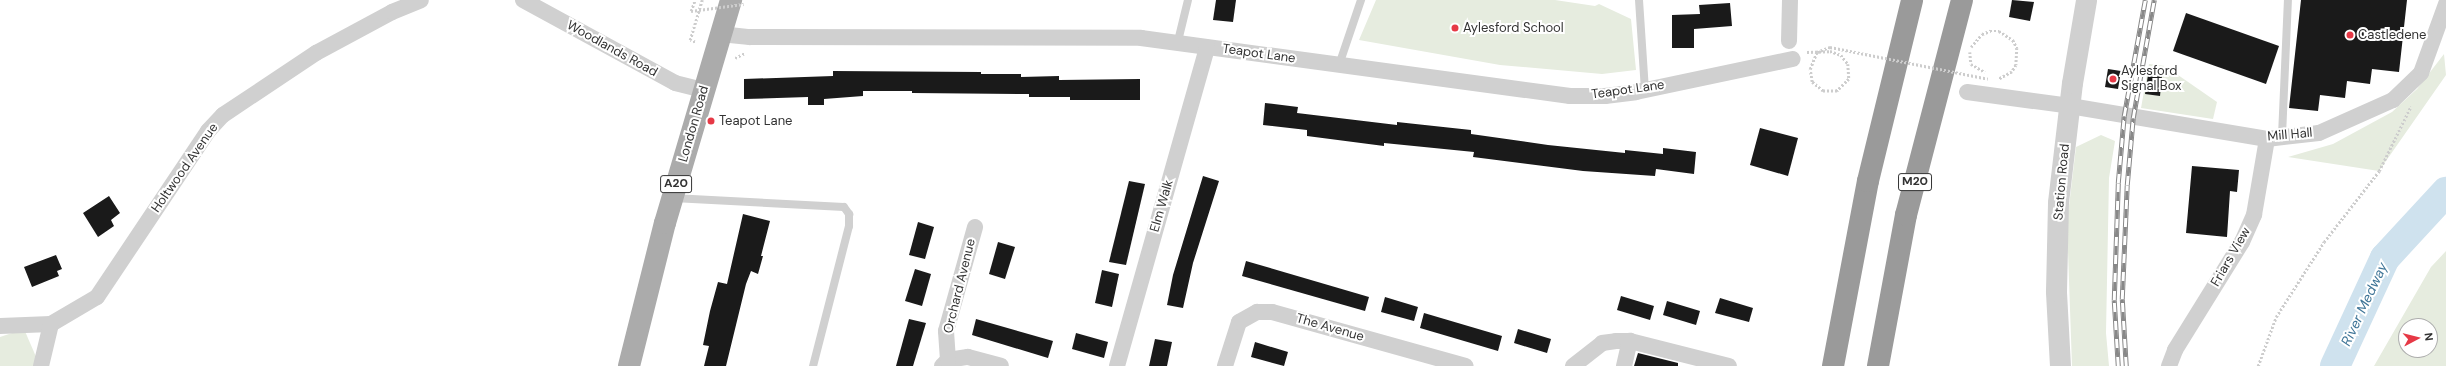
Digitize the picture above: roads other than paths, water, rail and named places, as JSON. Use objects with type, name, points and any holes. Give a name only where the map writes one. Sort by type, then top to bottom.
[{"type":"highway","points":[[1833,366],[1868,181],[1912,0]]},
{"type":"highway","name":"M20","points":[[1878,366],[1906,215],[1962,0]]},
{"type":"main road","name":"London Road","points":[[629,366],[672,198],[720,34],[738,2]]},
{"type":"street","name":"Woodlands Road","points":[[523,0],[675,83],[704,90]]},
{"type":"street","points":[[1789,41],[1790,0]]},
{"type":"street","name":"Station Road","points":[[2060,366],[2056,291],[2058,202],[2070,106],[2086,0]]},
{"type":"street","name":"Holtwood Avenue","points":[[0,326],[51,324],[97,297],[208,131],[223,115],[316,53],[415,1]]},
{"type":"street","name":"Mill Hall","points":[[1967,92],[2070,106],[2275,138],[2319,133],[2393,100],[2422,73],[2446,4]]},
{"type":"street","name":"Teapot Lane","points":[[720,34],[750,37],[1141,38],[1178,41],[1207,47],[1570,96],[1604,96],[1645,90],[1793,59]]},
{"type":"street","name":"Elm Walk","points":[[1117,366],[1207,47]]},
{"type":"street","name":"Friars View","points":[[2169,366],[2175,350],[2242,242],[2254,215],[2275,138]]},
{"type":"street","name":"Orchard Avenue","points":[[945,363],[946,331],[975,227]]},
{"type":"street","name":"The Avenue","points":[[1225,366],[1239,322],[1257,312],[1272,312],[1418,360],[1466,366]]},
{"type":"street","points":[[41,366],[51,324]]},
{"type":"street","points":[[1624,366],[1630,341]]},
{"type":"street","points":[[1573,366],[1602,343],[1630,341],[1705,363],[1729,366]]},
{"type":"street","points":[[945,363],[968,357],[1001,366]]},
{"type":"lane","points":[[1178,41],[1188,0]]},
{"type":"lane","points":[[1339,65],[1361,0]]},
{"type":"lane","points":[[1639,0],[1645,90]]},
{"type":"lane","points":[[2275,138],[2288,0]]},
{"type":"lane","points":[[672,198],[844,207],[849,214],[849,226],[813,366]]},
{"type":"waterway","name":"River Medway","points":[[2335,366],[2385,258],[2446,192]]},
{"type":"railway","points":[[2118,366],[2114,300],[2118,183],[2124,116],[2145,0]]},
{"type":"railway","points":[[2126,366],[2122,299],[2127,185],[2133,118],[2154,0]]},
{"type":"place","name":"Aylesford School","points":[[1455,28]]},
{"type":"place","name":"Castledene","points":[[2350,35]]},
{"type":"place","name":"Aylesford Signal Box","points":[[2113,79]]},
{"type":"place","name":"Teapot Lane","points":[[711,121]]}]
